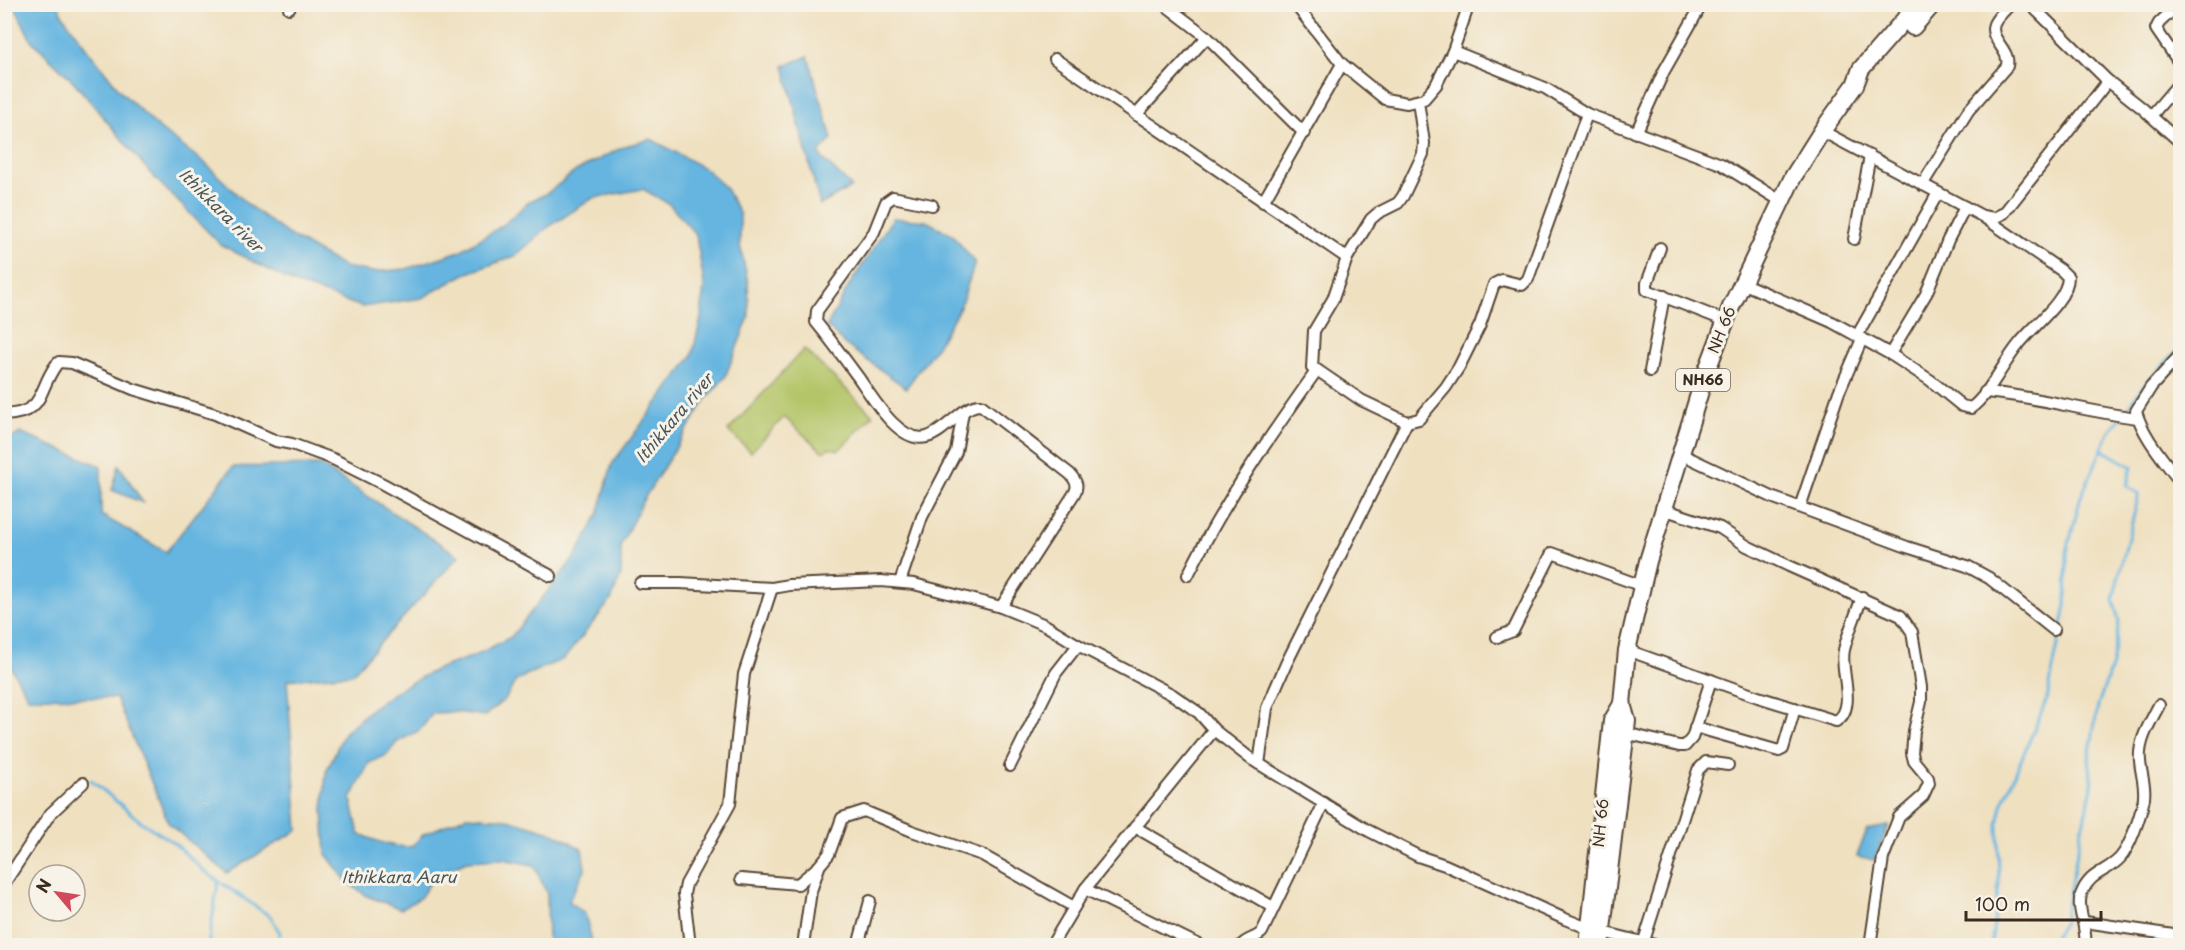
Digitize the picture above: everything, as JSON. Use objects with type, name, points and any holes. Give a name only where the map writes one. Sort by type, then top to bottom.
[{"type":"highway","name":"NH 66","points":[[1595,938],[1627,721],[1622,704],[1627,650],[1663,509],[1704,378],[1742,283],[1793,177],[1855,85],[1861,69],[1918,4]]},
{"type":"highway","name":"NH 66","points":[[1855,85],[1869,76],[1933,4]]},
{"type":"highway","name":"NH 66","points":[[1595,938],[1612,721],[1622,704]]},
{"type":"street","points":[[1164,4],[1207,37],[1304,133]]},
{"type":"street","points":[[1295,4],[1342,64],[1385,99],[1400,103],[1418,101],[1431,93],[1453,51],[1469,4]]},
{"type":"street","points":[[1636,133],[1665,71],[1702,4]]},
{"type":"street","points":[[1922,184],[1968,111],[2007,66],[2008,55],[1995,36],[1993,28],[1998,18],[2011,4]]},
{"type":"street","points":[[2030,4],[2108,81],[2181,142]]},
{"type":"street","points":[[2179,4],[2159,23],[2156,29],[2181,64]]},
{"type":"street","points":[[1136,115],[1207,37]]},
{"type":"street","points":[[1453,51],[1545,88],[1587,114],[1722,164],[1781,201]]},
{"type":"street","points":[[1055,59],[1347,258]]},
{"type":"street","points":[[1263,202],[1342,64]]},
{"type":"street","points":[[1982,216],[1996,218],[2004,213],[2108,81]]},
{"type":"street","points":[[2151,116],[2181,82]]},
{"type":"street","points":[[1418,101],[1424,143],[1423,154],[1408,188],[1398,203],[1371,219],[1347,258],[1333,298],[1314,331],[1312,368],[1362,400],[1407,422],[1419,420],[1459,367],[1480,325],[1494,284],[1499,280],[1505,280],[1522,285],[1528,279],[1587,114]]},
{"type":"street","points":[[1742,283],[1832,322],[1890,354],[1967,408],[1975,405],[2019,344],[2056,302],[2068,283],[2068,277],[2062,271],[1982,216],[1822,131]]},
{"type":"street","points":[[1854,239],[1870,156]]},
{"type":"street","points":[[1800,507],[1859,338],[1938,193]]},
{"type":"street","points":[[932,205],[893,197],[886,202],[874,232],[817,311],[816,322],[880,410],[907,434],[918,438],[940,432],[963,412],[976,405],[984,407],[1070,474],[1077,486],[1074,494],[1001,607]]},
{"type":"street","points":[[1890,354],[1926,294],[1948,240],[1965,207]]},
{"type":"street","points":[[1660,248],[1647,290],[1726,321]]},
{"type":"street","points":[[1650,371],[1665,296]]},
{"type":"street","points":[[2181,355],[2138,405],[2136,411],[2138,418],[2181,482]]},
{"type":"street","points":[[4,415],[30,410],[56,365],[59,362],[72,363],[133,389],[215,414],[276,441],[292,444],[333,459],[551,576]]},
{"type":"street","points":[[1188,575],[1254,458],[1317,370]]},
{"type":"street","points":[[1985,392],[2014,394],[2055,404],[2138,418]]},
{"type":"street","points":[[900,582],[922,517],[956,452],[963,412]]},
{"type":"street","points":[[1258,764],[1268,704],[1407,422]]},
{"type":"street","points":[[1679,453],[1774,498],[1907,547],[1967,566],[1989,578],[2054,630]]},
{"type":"street","points":[[1663,509],[1720,528],[1758,551],[1901,615],[1912,632],[1921,687],[1921,702],[1914,731],[1912,753],[1929,783],[1923,796],[1899,817],[1883,858],[1870,945]]},
{"type":"street","points":[[1497,637],[1513,631],[1552,553],[1642,586]]},
{"type":"street","points":[[640,583],[772,588],[846,582],[900,582],[924,586],[1001,607],[1046,625],[1078,645],[1173,695],[1199,713],[1214,730],[1258,764],[1369,831],[1595,938],[1644,941],[1659,945]]},
{"type":"street","points":[[690,945],[684,894],[686,884],[730,804],[744,674],[772,588]]},
{"type":"street","points":[[1627,650],[1836,721],[1842,716],[1846,702],[1842,661],[1844,650],[1862,597]]},
{"type":"street","points":[[1010,766],[1056,672],[1078,645]]},
{"type":"street","points":[[1625,733],[1682,746],[1689,743],[1711,680]]},
{"type":"street","points":[[2085,945],[2085,922],[2080,908],[2080,896],[2095,874],[2122,855],[2128,845],[2144,801],[2140,750],[2159,705]]},
{"type":"street","points":[[1695,727],[1779,752],[1783,748],[1795,708]]},
{"type":"street","points":[[1051,945],[1085,889],[1214,730]]},
{"type":"street","points":[[1644,941],[1698,770],[1706,762],[1728,765]]},
{"type":"street","points":[[4,884],[45,820],[83,783]]},
{"type":"street","points":[[1241,945],[1246,940],[1259,935],[1324,803]]},
{"type":"street","points":[[741,879],[798,884],[829,854],[842,818],[864,811],[912,831],[982,855],[1074,907]]},
{"type":"street","points":[[1136,827],[1273,908]]},
{"type":"street","points":[[803,945],[811,891],[819,866]]},
{"type":"street","points":[[1085,889],[1201,945]]},
{"type":"street","points":[[858,945],[870,901]]},
{"type":"street","points":[[2085,922],[2181,936]]},
{"type":"green space","points":[[804,349],[873,415],[839,450],[829,448],[823,452],[784,417],[751,452],[728,431]]},
{"type":"water","name":"Ithikkara Aaru","points":[[14,5],[59,5],[61,13],[122,93],[161,130],[205,163],[248,205],[289,235],[344,267],[372,272],[406,269],[460,251],[502,226],[530,201],[546,194],[576,171],[625,146],[651,139],[706,169],[726,189],[740,215],[740,245],[748,282],[749,317],[725,377],[705,401],[642,502],[621,545],[621,575],[611,600],[564,659],[515,682],[506,698],[485,716],[456,712],[433,713],[420,730],[397,742],[387,755],[369,763],[351,799],[359,834],[391,845],[411,847],[424,834],[467,816],[508,819],[554,833],[582,849],[585,869],[569,901],[585,914],[593,945],[548,945],[547,894],[534,865],[502,859],[467,861],[436,874],[420,898],[401,909],[367,896],[347,882],[326,854],[323,811],[326,772],[344,733],[372,708],[401,688],[435,670],[474,656],[511,637],[575,557],[598,515],[612,464],[692,356],[701,318],[704,284],[696,235],[669,204],[643,189],[593,198],[547,228],[515,256],[465,274],[422,298],[362,307],[294,283],[221,245],[151,174],[73,81],[31,40]]},
{"type":"water","points":[[808,56],[832,139],[819,153],[852,187],[820,205],[784,66]]},
{"type":"water","points":[[893,218],[926,221],[953,235],[975,263],[960,307],[937,346],[906,388],[843,343],[827,326],[850,284]]},
{"type":"water","points":[[20,433],[101,466],[101,515],[166,552],[233,467],[320,465],[459,556],[352,674],[287,680],[298,830],[227,873],[169,824],[116,698],[28,697],[5,657],[5,442]]},
{"type":"water","points":[[119,465],[143,503],[112,490]]},
{"type":"water","points":[[1889,826],[1874,860],[1857,856],[1867,830]]},
{"type":"waterway","points":[[2123,414],[2144,385],[2180,347]]},
{"type":"waterway","points":[[1991,946],[1999,884],[1998,824],[2002,805],[2047,699],[2066,605],[2067,552],[2080,499],[2109,433],[2119,419]]},
{"type":"waterway","points":[[2048,946],[2063,924],[2092,787],[2089,757],[2098,705],[2112,665],[2119,621],[2113,599],[2139,494],[2127,486],[2132,467],[2102,450]]},
{"type":"waterway","points":[[91,780],[140,821],[173,842],[204,871],[271,917],[280,933],[276,946]]},
{"type":"waterway","points":[[208,946],[218,882]]},
{"type":"water label","name":"Ithikkara river","points":[[221,210]]},
{"type":"water label","name":"Ithikkara river","points":[[674,418]]}]
